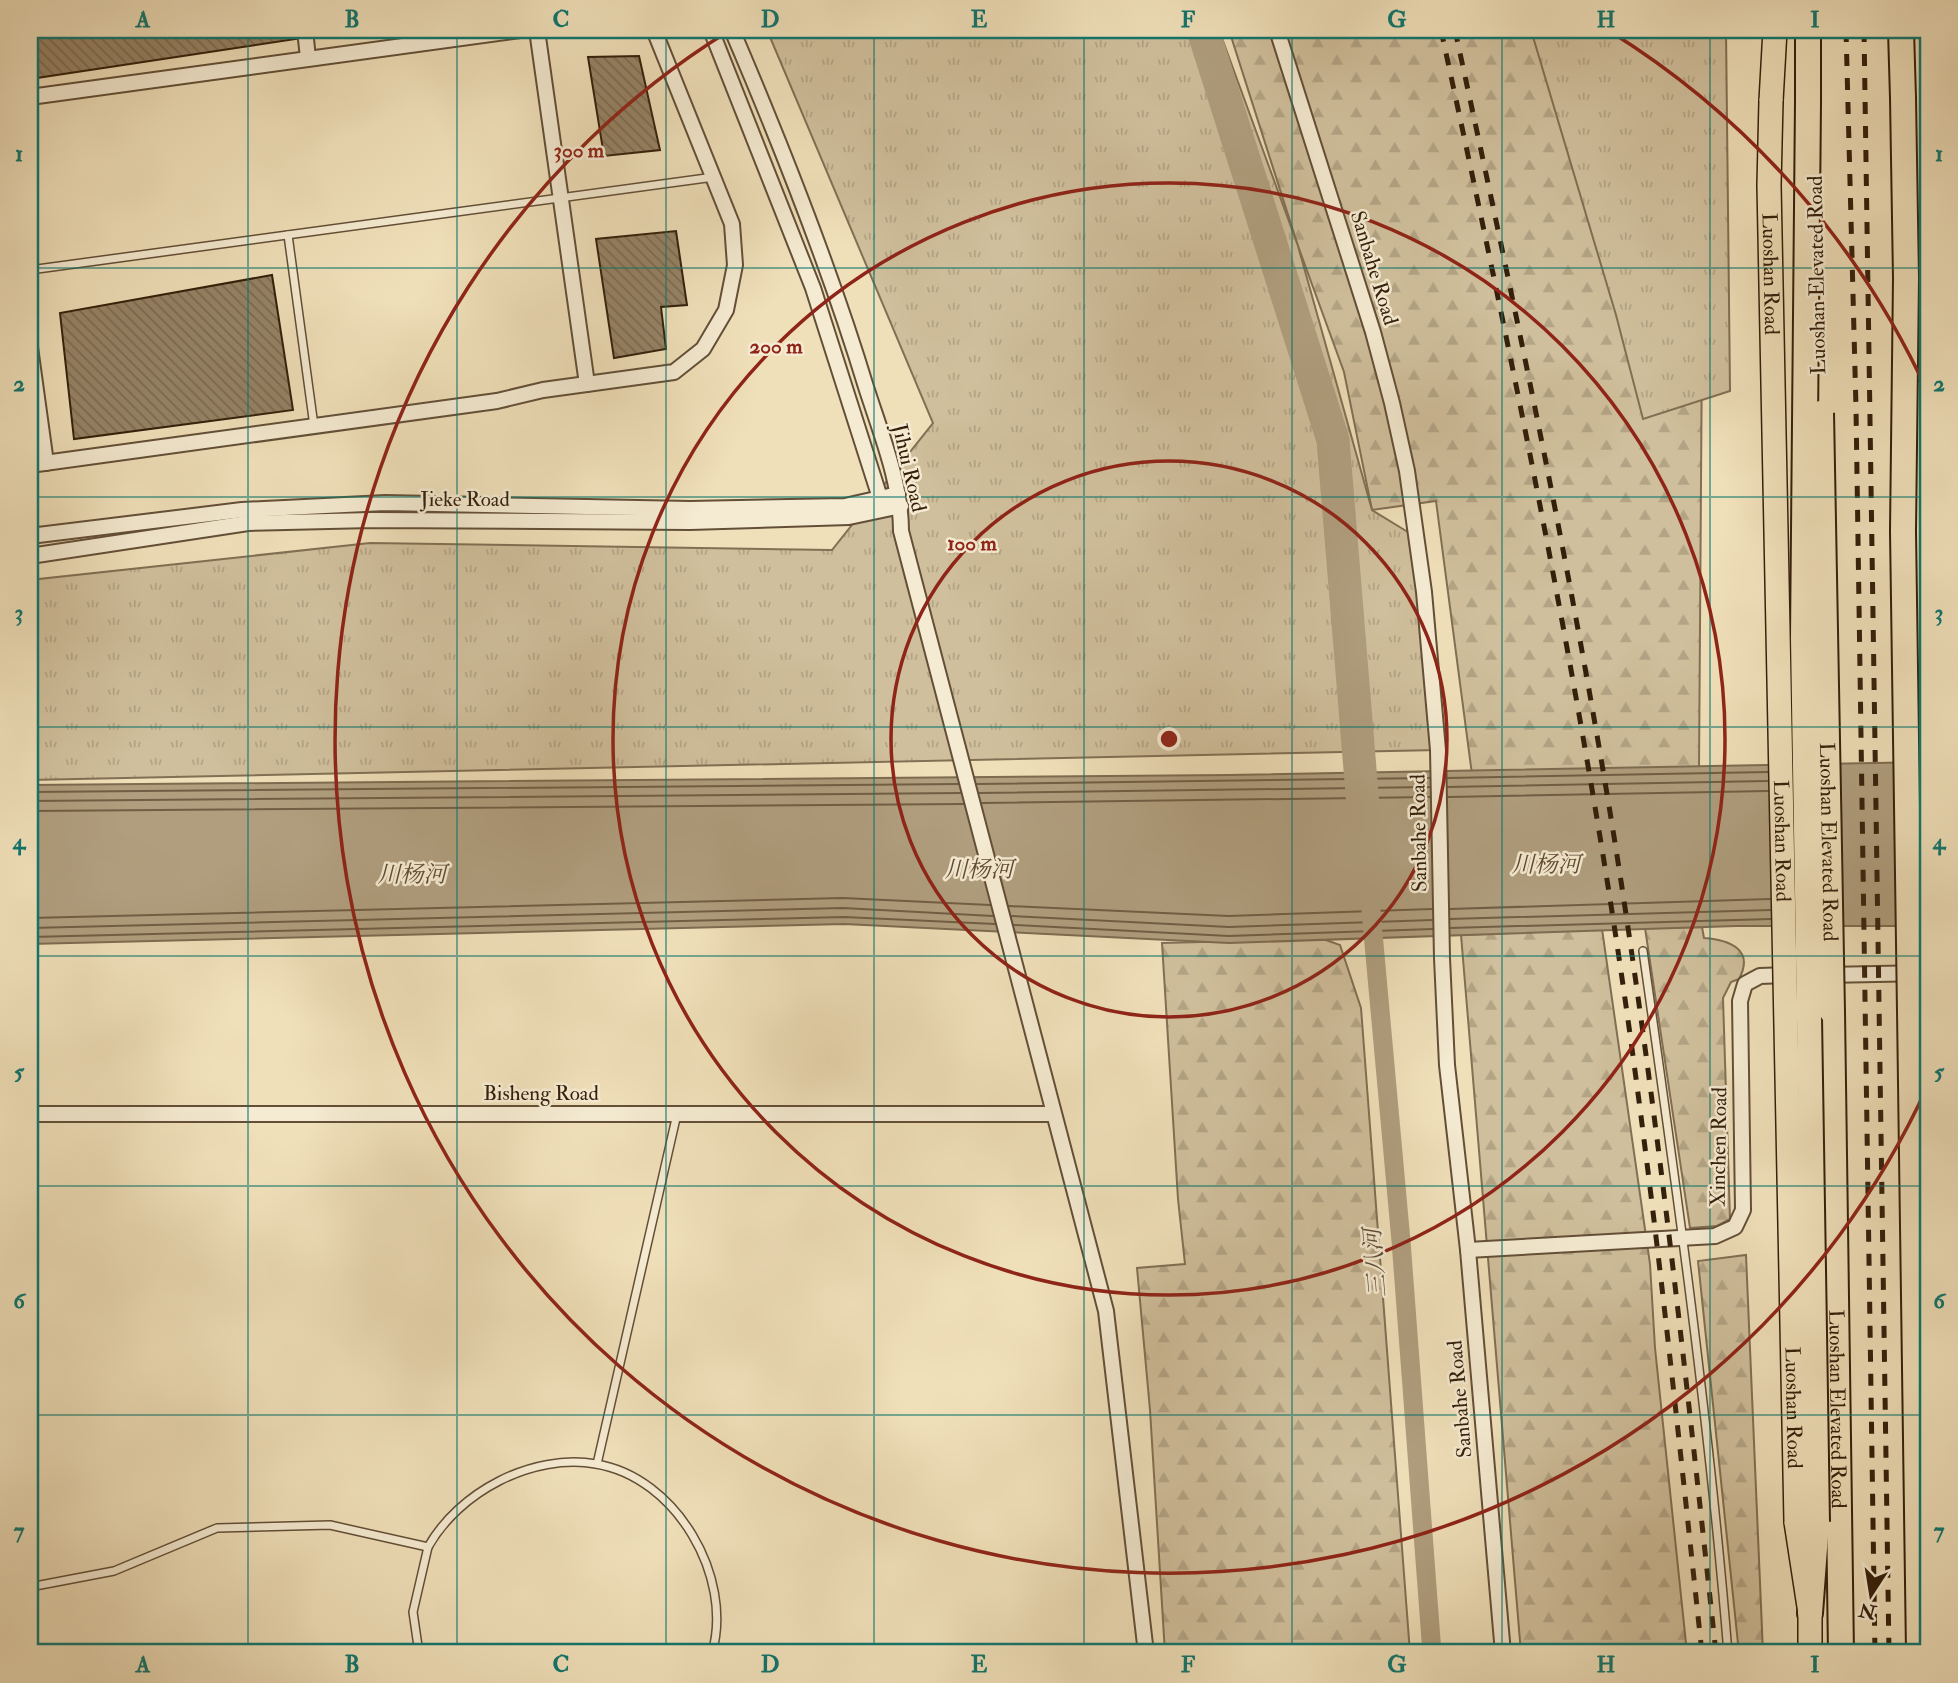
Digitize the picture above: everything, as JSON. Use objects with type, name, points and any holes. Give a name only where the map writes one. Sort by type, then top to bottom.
[{"type":"highway","name":"Luoshan Elevated Road","points":[[1810,30],[1810,101],[1825,531],[1841,1653]]},
{"type":"highway","points":[[1901,30],[1906,278],[1903,531],[1919,1653]]},
{"type":"highway","points":[[1810,101],[1803,638],[1807,1522],[1810,1613]]},
{"type":"highway","points":[[1906,278],[1924,531],[1928,832]]},
{"type":"main road","name":"Luoshan Road","points":[[1775,30],[1769,185],[1807,1522]]},
{"type":"main road","points":[[1810,1613],[1810,1653]]},
{"type":"street","points":[[305,30],[308,58]]},
{"type":"street","points":[[30,97],[520,30]]},
{"type":"street","points":[[537,30],[587,384]]},
{"type":"street","points":[[30,465],[496,401],[587,384],[674,372],[692,361],[716,332],[732,287],[735,265],[732,224],[715,176],[654,30]]},
{"type":"street","name":"Jihui Road","points":[[711,30],[813,288],[882,504],[901,531]]},
{"type":"street","name":"Jihui Road","points":[[732,30],[836,290],[899,500],[901,531]]},
{"type":"street","name":"Sanbahe Road","points":[[1277,30],[1392,403],[1407,471],[1424,592],[1438,750],[1447,1065],[1468,1250],[1503,1653]]},
{"type":"street","points":[[30,347],[46,463]]},
{"type":"street","name":"Jieke Road","points":[[30,556],[248,523],[372,520],[690,522],[849,517],[899,500]]},
{"type":"street","name":"Jieke Road","points":[[30,536],[242,510],[359,504],[690,509],[882,504]]},
{"type":"street","points":[[901,531],[1041,1060],[1052,1114],[1106,1311],[1146,1653]]},
{"type":"street","name":"Xinchen Road","points":[[1468,1250],[1715,1236],[1735,1227],[1743,1210],[1740,1001],[1745,984],[1760,976],[1928,973]]},
{"type":"street","name":"Bisheng Road","points":[[30,1114],[1052,1114]]},
{"type":"lane","points":[[30,270],[715,176]]},
{"type":"lane","points":[[288,235],[314,426]]},
{"type":"lane","points":[[1643,951],[1683,1237],[1718,1541],[1728,1653]]},
{"type":"lane","points":[[597,1464],[677,1114]]},
{"type":"lane","points":[[419,1653],[413,1612],[428,1547],[440,1526],[490,1485],[524,1471],[565,1462],[597,1464],[639,1482],[667,1503],[692,1530],[708,1564],[716,1609],[712,1653]]},
{"type":"lane","points":[[30,1587],[114,1571],[217,1528],[330,1525],[428,1547]]},
{"type":"green space","points":[[767,30],[1219,30],[1298,246],[1372,510],[1416,537],[1438,750],[30,780],[30,580],[370,543],[832,550],[933,423]]},
{"type":"green space","points":[[1229,30],[1648,30],[1703,198],[1699,771],[1473,782],[1436,501],[1372,510],[1344,372],[1298,246]]},
{"type":"green space","points":[[1531,30],[1726,30],[1730,391],[1643,419],[1616,315]]},
{"type":"green space","points":[[1702,927],[1704,938],[1730,944],[1742,953],[1744,960],[1739,979],[1731,982],[1723,998],[1730,1219],[1717,1226],[1690,1228],[1645,928]]},
{"type":"green space","points":[[1602,929],[1650,1264],[1655,1348],[1687,1653],[1521,1653],[1461,935]]},
{"type":"green space","points":[[1323,939],[1340,945],[1361,1008],[1410,1653],[1165,1653],[1150,1410],[1137,1268],[1185,1264],[1178,1199],[1162,943]]},
{"type":"green space","points":[[1746,1255],[1763,1653],[1739,1653],[1698,1261]]},
{"type":"water","name":"川杨河","points":[[1928,762],[1928,926],[1736,926],[1229,943],[844,924],[30,944],[30,785],[1229,775]]},
{"type":"building","points":[[30,30],[296,30],[296,39],[30,79]]},
{"type":"building","points":[[639,56],[660,150],[604,156],[588,57]]},
{"type":"building","points":[[676,231],[687,305],[661,307],[666,349],[614,358],[596,239]]},
{"type":"building","points":[[272,275],[293,410],[74,439],[60,313]]},
{"type":"waterway","points":[[1203,30],[1333,440],[1364,818]]},
{"type":"waterway","name":"三八河","points":[[1371,911],[1401,1241],[1432,1653]]},
{"type":"railway","points":[[1441,30],[1527,438],[1602,849],[1645,1150],[1702,1653]]},
{"type":"railway","points":[[1455,30],[1561,541],[1616,849],[1658,1150],[1716,1653]]},
{"type":"railway","points":[[1846,30],[1856,408],[1875,1653]]},
{"type":"railway","points":[[1864,30],[1889,1653]]}]
